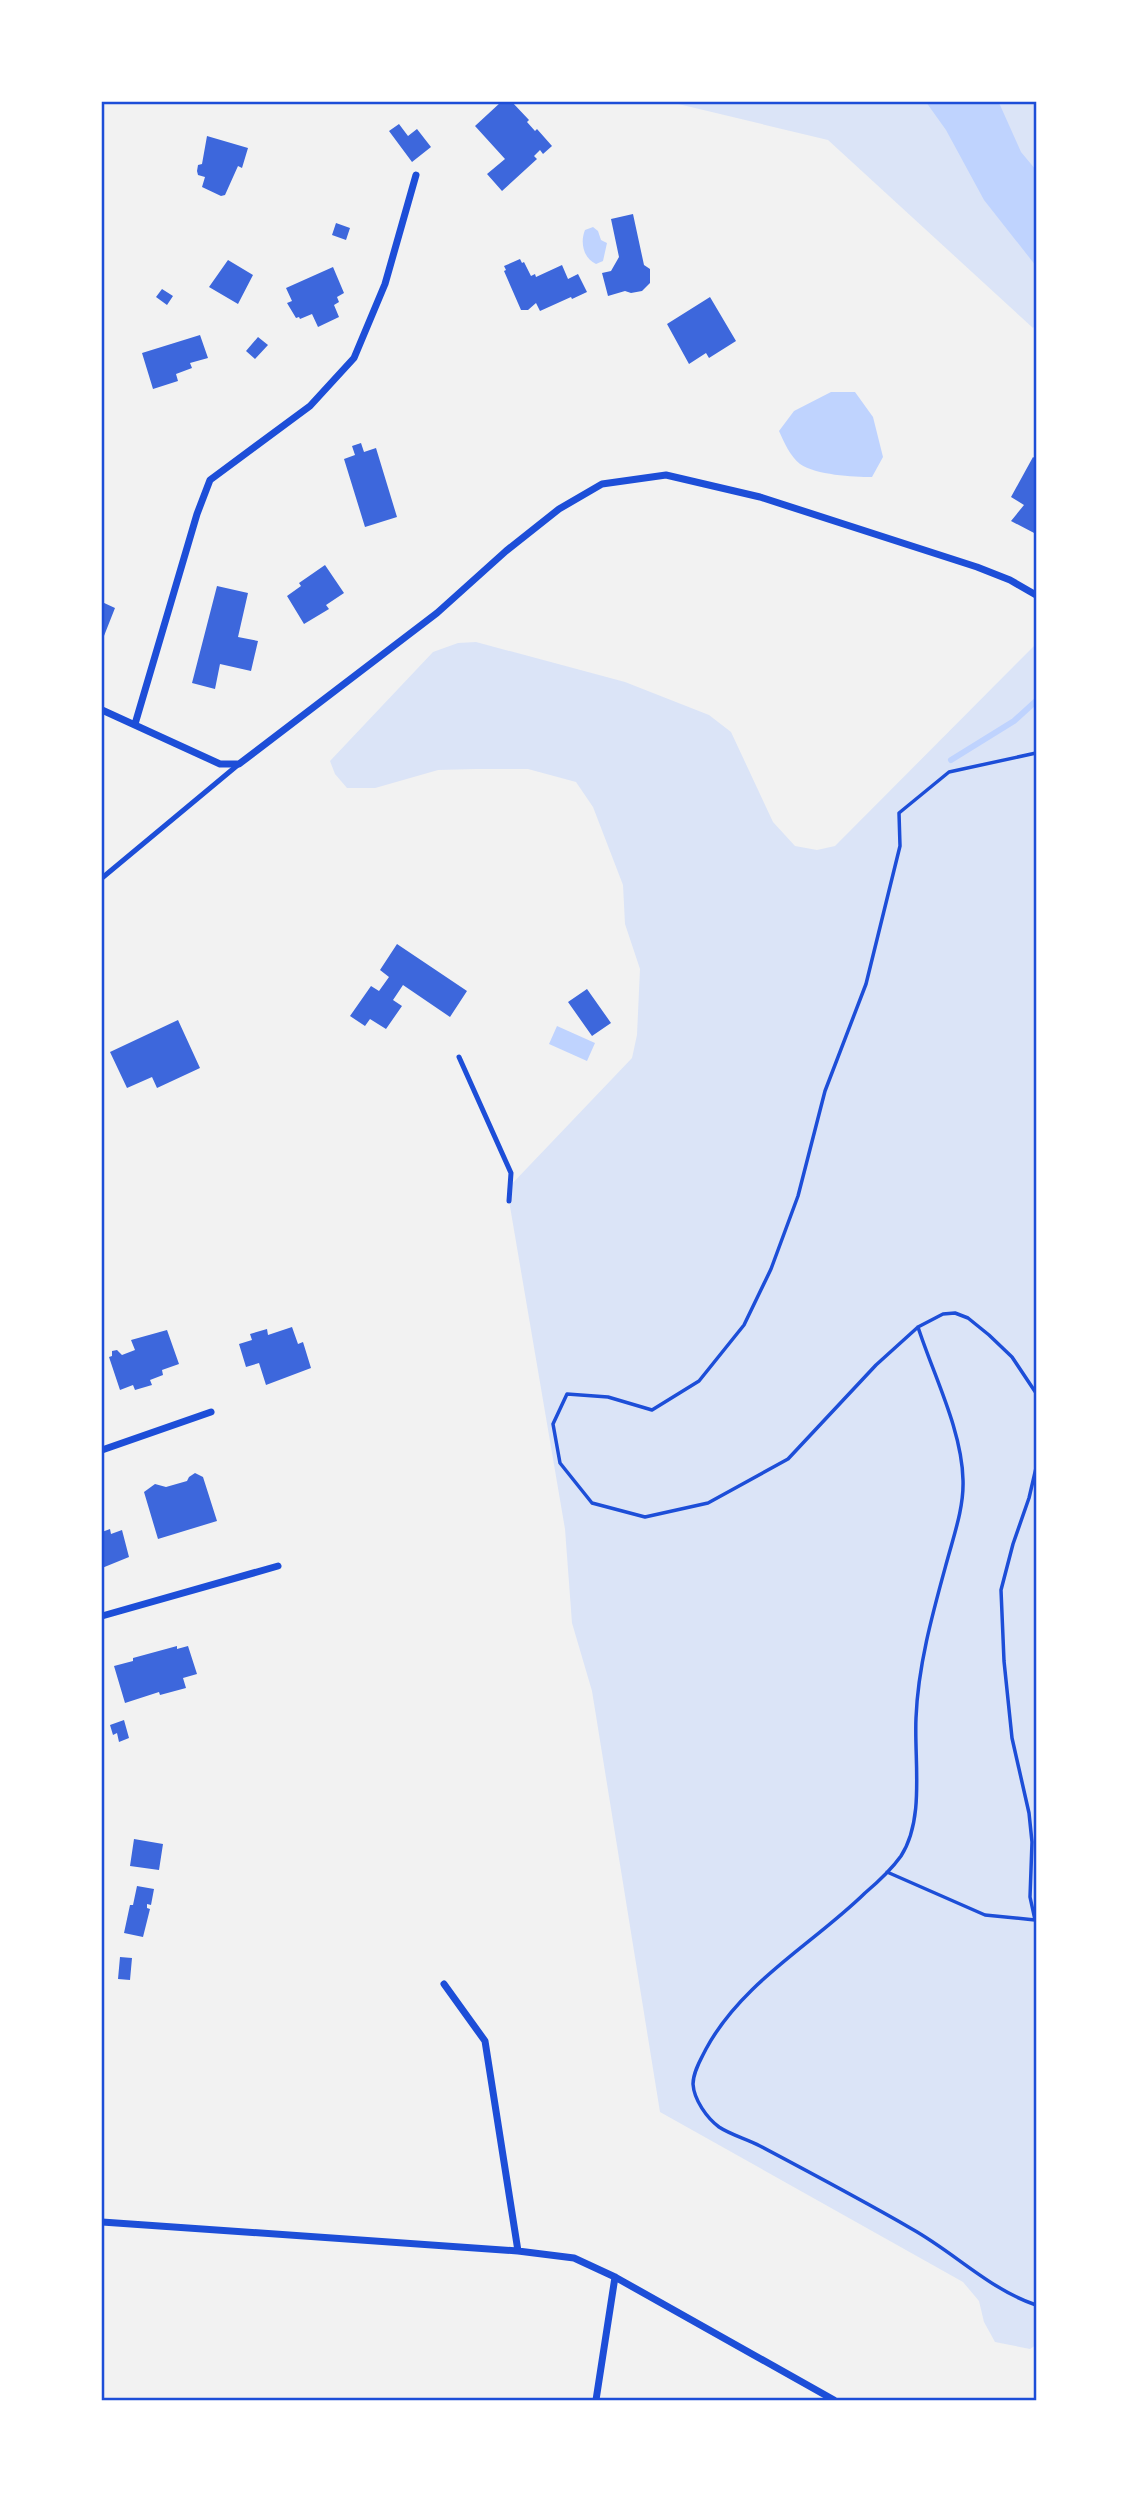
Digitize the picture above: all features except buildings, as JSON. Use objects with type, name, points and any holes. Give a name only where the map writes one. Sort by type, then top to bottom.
[{"type":"street","points":[[135,724],[197,514],[211,481],[310,406],[354,358],[385,284],[416,175]]},
{"type":"street","points":[[102,710],[220,765],[239,764],[437,613],[506,551],[559,509],[602,484],[666,475],[760,497],[977,567],[1010,580],[1037,595]]},
{"type":"street","points":[[102,1450],[211,1412]]},
{"type":"street","points":[[102,1616],[278,1566]]},
{"type":"street","points":[[444,1984],[485,2041],[518,2251]]},
{"type":"street","points":[[102,2222],[518,2251],[574,2258],[615,2277],[834,2400]]},
{"type":"street","points":[[596,2400],[615,2277]]},
{"type":"lane","points":[[102,878],[239,764]]},
{"type":"lane","points":[[459,1058],[511,1173],[509,1201]]},
{"type":"path","points":[[1037,753],[949,772],[898,813],[900,846],[866,985],[825,1091],[798,1196],[772,1269],[744,1325],[699,1381],[652,1410],[608,1397],[567,1394],[553,1424],[560,1463],[592,1503],[645,1517],[708,1503],[788,1459],[876,1365],[918,1327],[943,1314],[955,1313],[968,1318],[1012,1357],[1037,1393]]},
{"type":"path","points":[[918,1327],[955,1434],[964,1482],[919,1684],[914,1820],[906,1846],[887,1872],[849,1909],[790,1956],[715,2032],[696,2071],[694,2093],[699,2104],[719,2126],[915,2231],[995,2287],[1037,2305]]},
{"type":"path","points":[[887,1872],[985,1914],[1036,1921],[1030,1897],[1032,1842],[1029,1813],[1011,1725],[1004,1661],[1001,1590],[1037,1468]]},
{"type":"shaded area","points":[[670,102],[1036,102],[1036,324],[1033,328],[828,140]]},
{"type":"shaded area","points":[[476,642],[625,682],[709,715],[731,732],[773,822],[795,846],[817,850],[835,846],[1036,644],[1036,2345],[1030,2349],[995,2342],[984,2322],[979,2301],[963,2282],[660,2112],[592,1691],[572,1623],[565,1529],[507,1189],[632,1058],[637,1035],[640,969],[625,924],[623,885],[593,807],[576,782],[528,769],[476,769],[438,770],[375,788],[347,788],[335,774],[330,761],[433,652],[458,643]]},
{"type":"water","points":[[926,102],[998,102],[1021,152],[1036,170],[1036,266],[984,200],[946,130]]},
{"type":"water","points":[[593,227],[598,231],[601,240],[607,243],[603,261],[596,264],[585,254],[583,244],[585,230]]},
{"type":"water","points":[[831,392],[855,392],[873,417],[883,457],[872,477],[835,475],[807,468],[793,457],[783,440],[779,431],[794,411]]},
{"type":"water","points":[[557,1026],[595,1043],[587,1061],[549,1044]]},
{"type":"waterway","points":[[951,760],[1014,721],[1036,701]]}]
